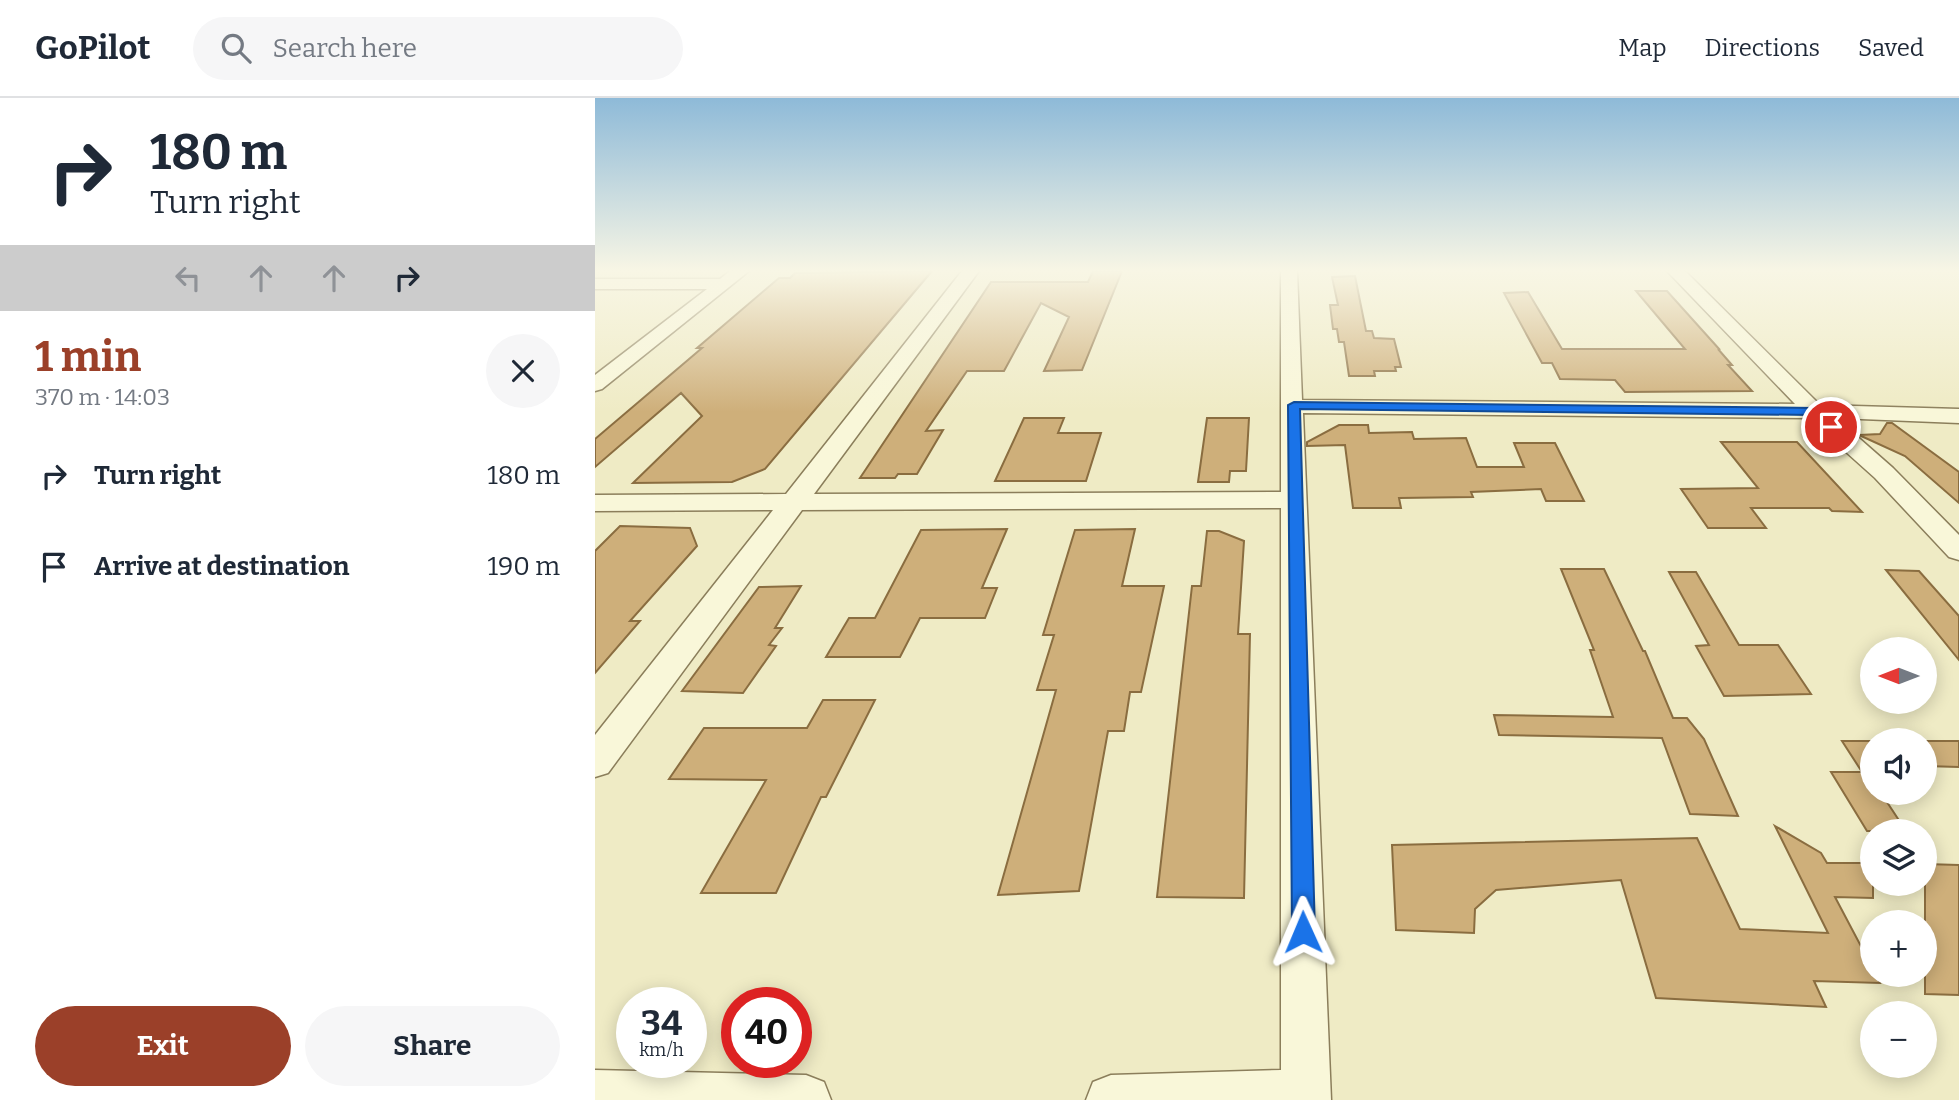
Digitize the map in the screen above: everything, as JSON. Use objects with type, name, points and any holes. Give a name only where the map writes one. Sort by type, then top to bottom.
[{"type":"street","points":[[595,385],[682,318]]},
{"type":"street","points":[[595,762],[935,318]]},
{"type":"street","points":[[1111,1100],[1306,1097],[1291,318]]},
{"type":"street","points":[[1721,318],[1814,411],[1884,473],[1959,551]]},
{"type":"street","points":[[1294,405],[1814,411],[1959,416]]},
{"type":"street","points":[[595,503],[1295,500]]},
{"type":"street","points":[[595,1095],[806,1100]]},
{"type":"building","points":[[732,318],[893,318],[765,469],[732,482],[633,483],[702,416],[681,393],[595,467],[595,439],[702,348],[697,348]]},
{"type":"building","points":[[967,318],[1033,318],[1004,371],[967,371],[926,431],[943,430],[917,474],[898,474],[895,478],[860,478]]},
{"type":"building","points":[[1069,318],[1103,318],[1082,370],[1044,371]]},
{"type":"building","points":[[1332,318],[1363,318],[1366,331],[1372,331],[1374,338],[1394,339],[1401,367],[1395,367],[1396,371],[1374,371],[1375,376],[1349,376],[1344,342],[1339,342],[1337,329],[1333,329]]},
{"type":"building","points":[[1517,318],[1543,318],[1562,349],[1685,349],[1659,318],[1691,318],[1752,391],[1625,392],[1615,380],[1560,379],[1552,363],[1542,363]]},
{"type":"building","points":[[1024,418],[1064,418],[1058,433],[1101,433],[1086,481],[995,481]]},
{"type":"building","points":[[1207,418],[1249,418],[1246,471],[1230,471],[1229,482],[1198,482]]},
{"type":"building","points":[[1887,423],[1892,423],[1959,472],[1959,503],[1905,456],[1859,435],[1880,434]]},
{"type":"building","points":[[1339,425],[1368,425],[1369,433],[1412,432],[1414,439],[1466,438],[1477,467],[1524,467],[1514,443],[1555,443],[1584,501],[1546,501],[1541,489],[1471,492],[1473,497],[1399,498],[1401,508],[1353,508],[1345,445],[1307,446],[1307,442]]},
{"type":"building","points":[[1721,442],[1797,442],[1862,512],[1832,511],[1829,508],[1751,508],[1766,528],[1708,528],[1681,489],[1758,488]]},
{"type":"building","points":[[620,526],[690,528],[697,546],[630,621],[640,621],[595,673],[595,551]]},
{"type":"building","points":[[1007,529],[982,588],[997,588],[985,618],[920,618],[900,657],[826,657],[849,618],[875,618],[921,530]]},
{"type":"building","points":[[1135,529],[1122,586],[1164,586],[1141,692],[1130,692],[1124,731],[1108,731],[1079,891],[998,895],[1056,690],[1037,690],[1054,635],[1043,635],[1075,530]]},
{"type":"building","points":[[1207,531],[1219,531],[1244,541],[1238,634],[1250,634],[1244,898],[1157,897],[1192,586],[1201,586]]},
{"type":"building","points":[[1561,569],[1604,569],[1645,651],[1673,718],[1687,718],[1704,739],[1738,816],[1690,814],[1662,738],[1499,735],[1494,715],[1613,717],[1590,650],[1594,650]]},
{"type":"building","points":[[1886,570],[1919,571],[1959,616],[1959,660]]},
{"type":"building","points":[[1669,572],[1696,572],[1739,645],[1778,645],[1811,694],[1724,696],[1696,646],[1709,645]]},
{"type":"building","points":[[801,586],[775,628],[782,628],[769,645],[776,646],[743,693],[682,691],[759,587]]},
{"type":"building","points":[[823,700],[875,700],[826,797],[821,797],[776,893],[701,893],[766,780],[669,779],[704,728],[807,728]]},
{"type":"building","points":[[1842,741],[1860,741],[1860,769]]},
{"type":"building","points":[[1937,741],[1959,741],[1959,767],[1937,766]]},
{"type":"building","points":[[1831,772],[1860,772],[1860,805],[1889,805],[1898,819],[1860,820]]},
{"type":"building","points":[[1775,826],[1821,853],[1827,863],[1860,863],[1860,896],[1873,898],[1835,897],[1860,944],[1860,982],[1814,981],[1826,1007],[1656,998],[1621,880],[1496,890],[1475,909],[1474,933],[1396,930],[1392,845],[1697,838],[1740,929],[1828,933]]},
{"type":"building","points":[[1937,864],[1959,865],[1959,995],[1925,994],[1925,987],[1937,987],[1937,910],[1925,910],[1925,896],[1937,896]]},
{"type":"route","points":[[1303,932],[1294,405],[1814,411],[1831,427]]}]
